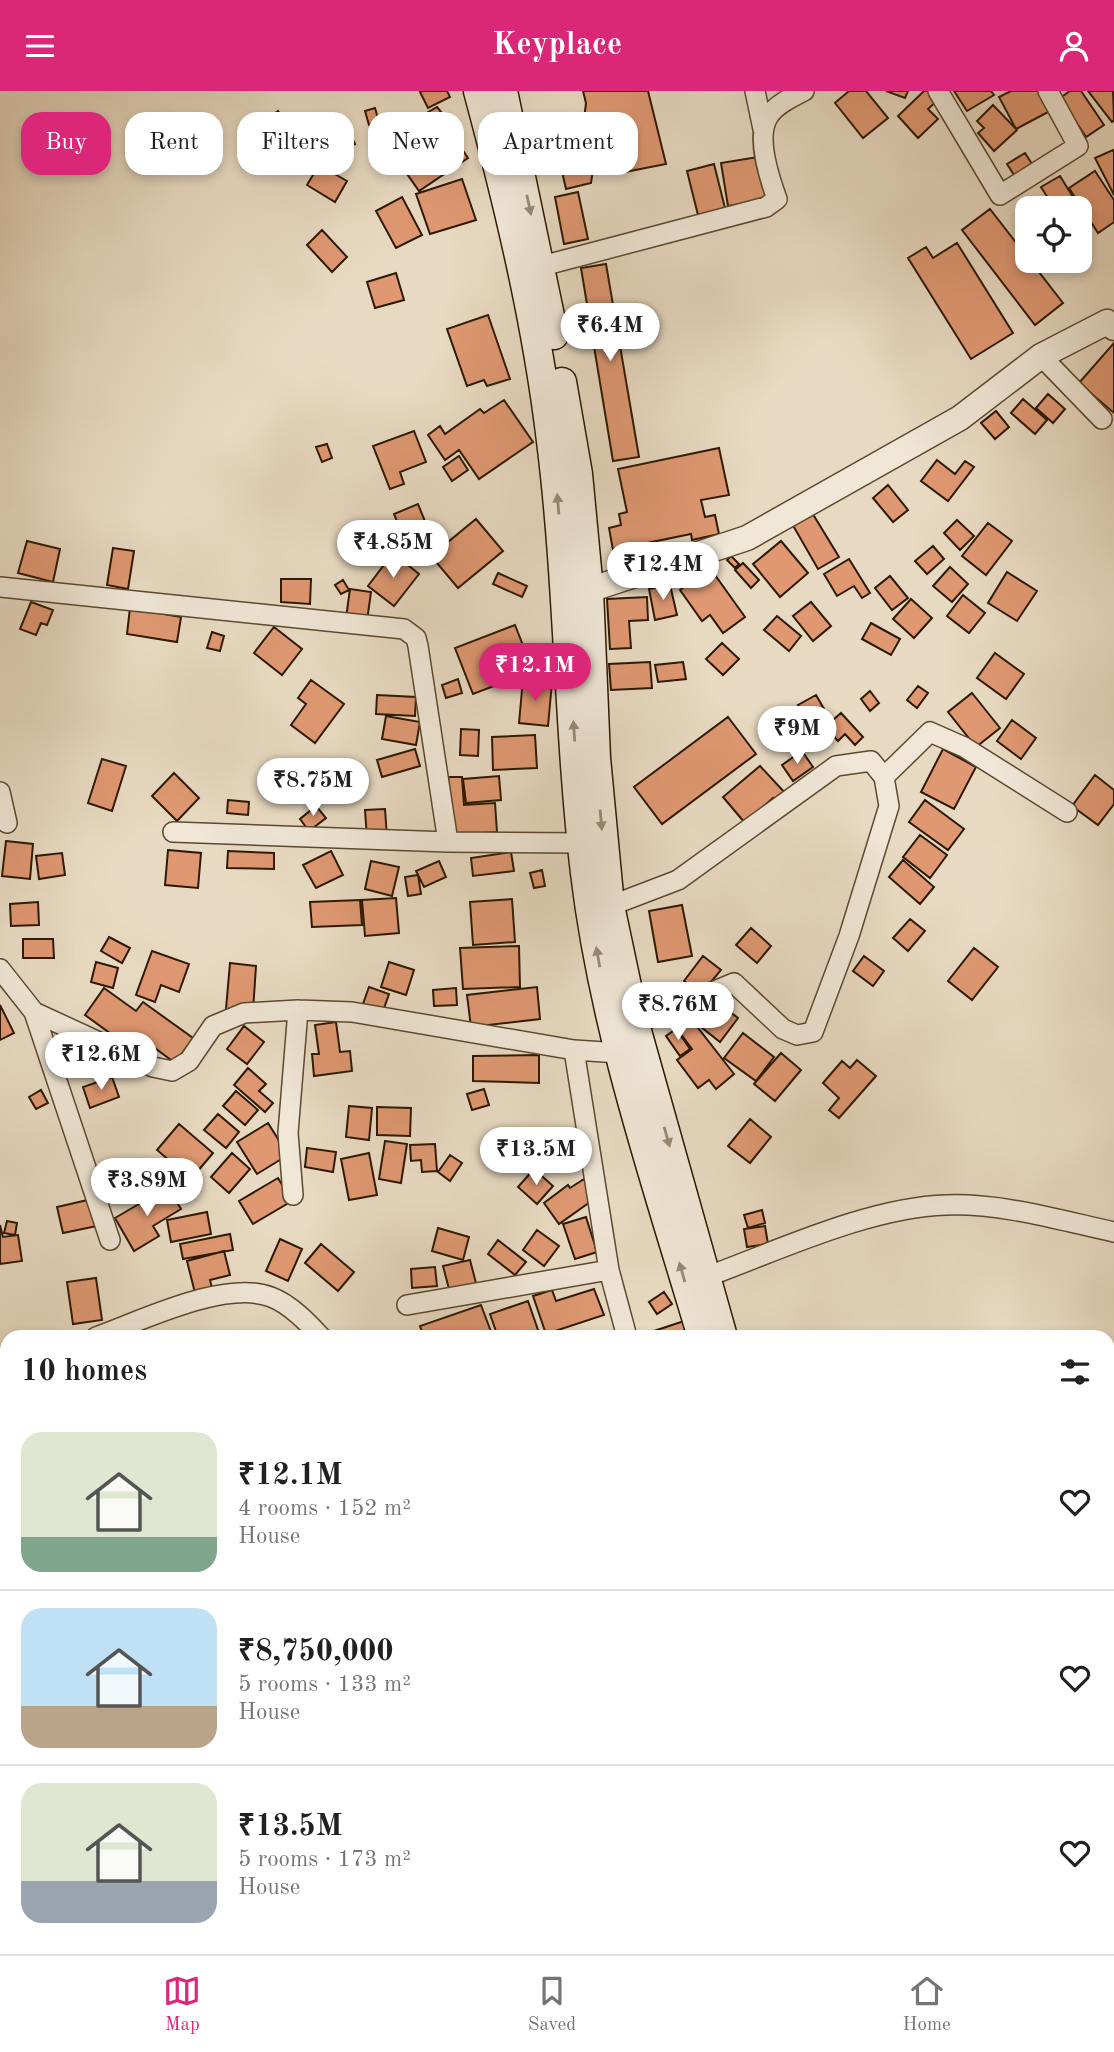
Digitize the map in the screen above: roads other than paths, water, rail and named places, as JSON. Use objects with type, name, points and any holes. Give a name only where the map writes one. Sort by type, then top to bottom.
[{"type":"main road","points":[[478,91],[518,249],[545,393],[577,592],[610,906],[635,1024],[647,1109],[700,1330]]},
{"type":"main road","points":[[503,91],[542,266],[578,474],[577,592],[582,843],[603,984],[619,1052],[647,1109],[706,1277],[721,1330]]},
{"type":"street","points":[[542,266],[766,207],[776,199],[755,91]]},
{"type":"street","points":[[763,129],[769,114],[804,91]]},
{"type":"street","points":[[938,91],[1000,195],[1078,146],[1048,91]]},
{"type":"street","points":[[577,592],[747,538],[960,418],[1041,356],[1107,322],[1114,328]]},
{"type":"street","points":[[1041,356],[1101,419]]},
{"type":"street","points":[[0,587],[404,629],[411,633],[418,646],[448,842]]},
{"type":"street","points":[[884,777],[930,731],[964,747],[1067,812]]},
{"type":"street","points":[[610,906],[678,880],[836,766],[871,761],[884,777],[889,806],[849,936],[813,1032],[797,1035],[783,1028],[734,983],[635,1024]]},
{"type":"street","points":[[0,792],[7,823]]},
{"type":"street","points":[[173,832],[448,842],[582,843]]},
{"type":"street","points":[[3,977],[34,1012],[110,1240]]},
{"type":"street","points":[[34,1012],[153,1067],[172,1071],[189,1061],[213,1025],[244,1013],[298,1010],[352,1012],[574,1050],[619,1052]]},
{"type":"street","points":[[293,1195],[288,1133],[298,1010]]},
{"type":"street","points":[[574,1050],[609,1270],[625,1330]]},
{"type":"street","points":[[706,1277],[873,1217],[945,1205],[1007,1209],[1114,1233]]},
{"type":"street","points":[[407,1305],[609,1270]]},
{"type":"street","points":[[117,1330],[230,1293],[274,1298],[313,1330]]}]
